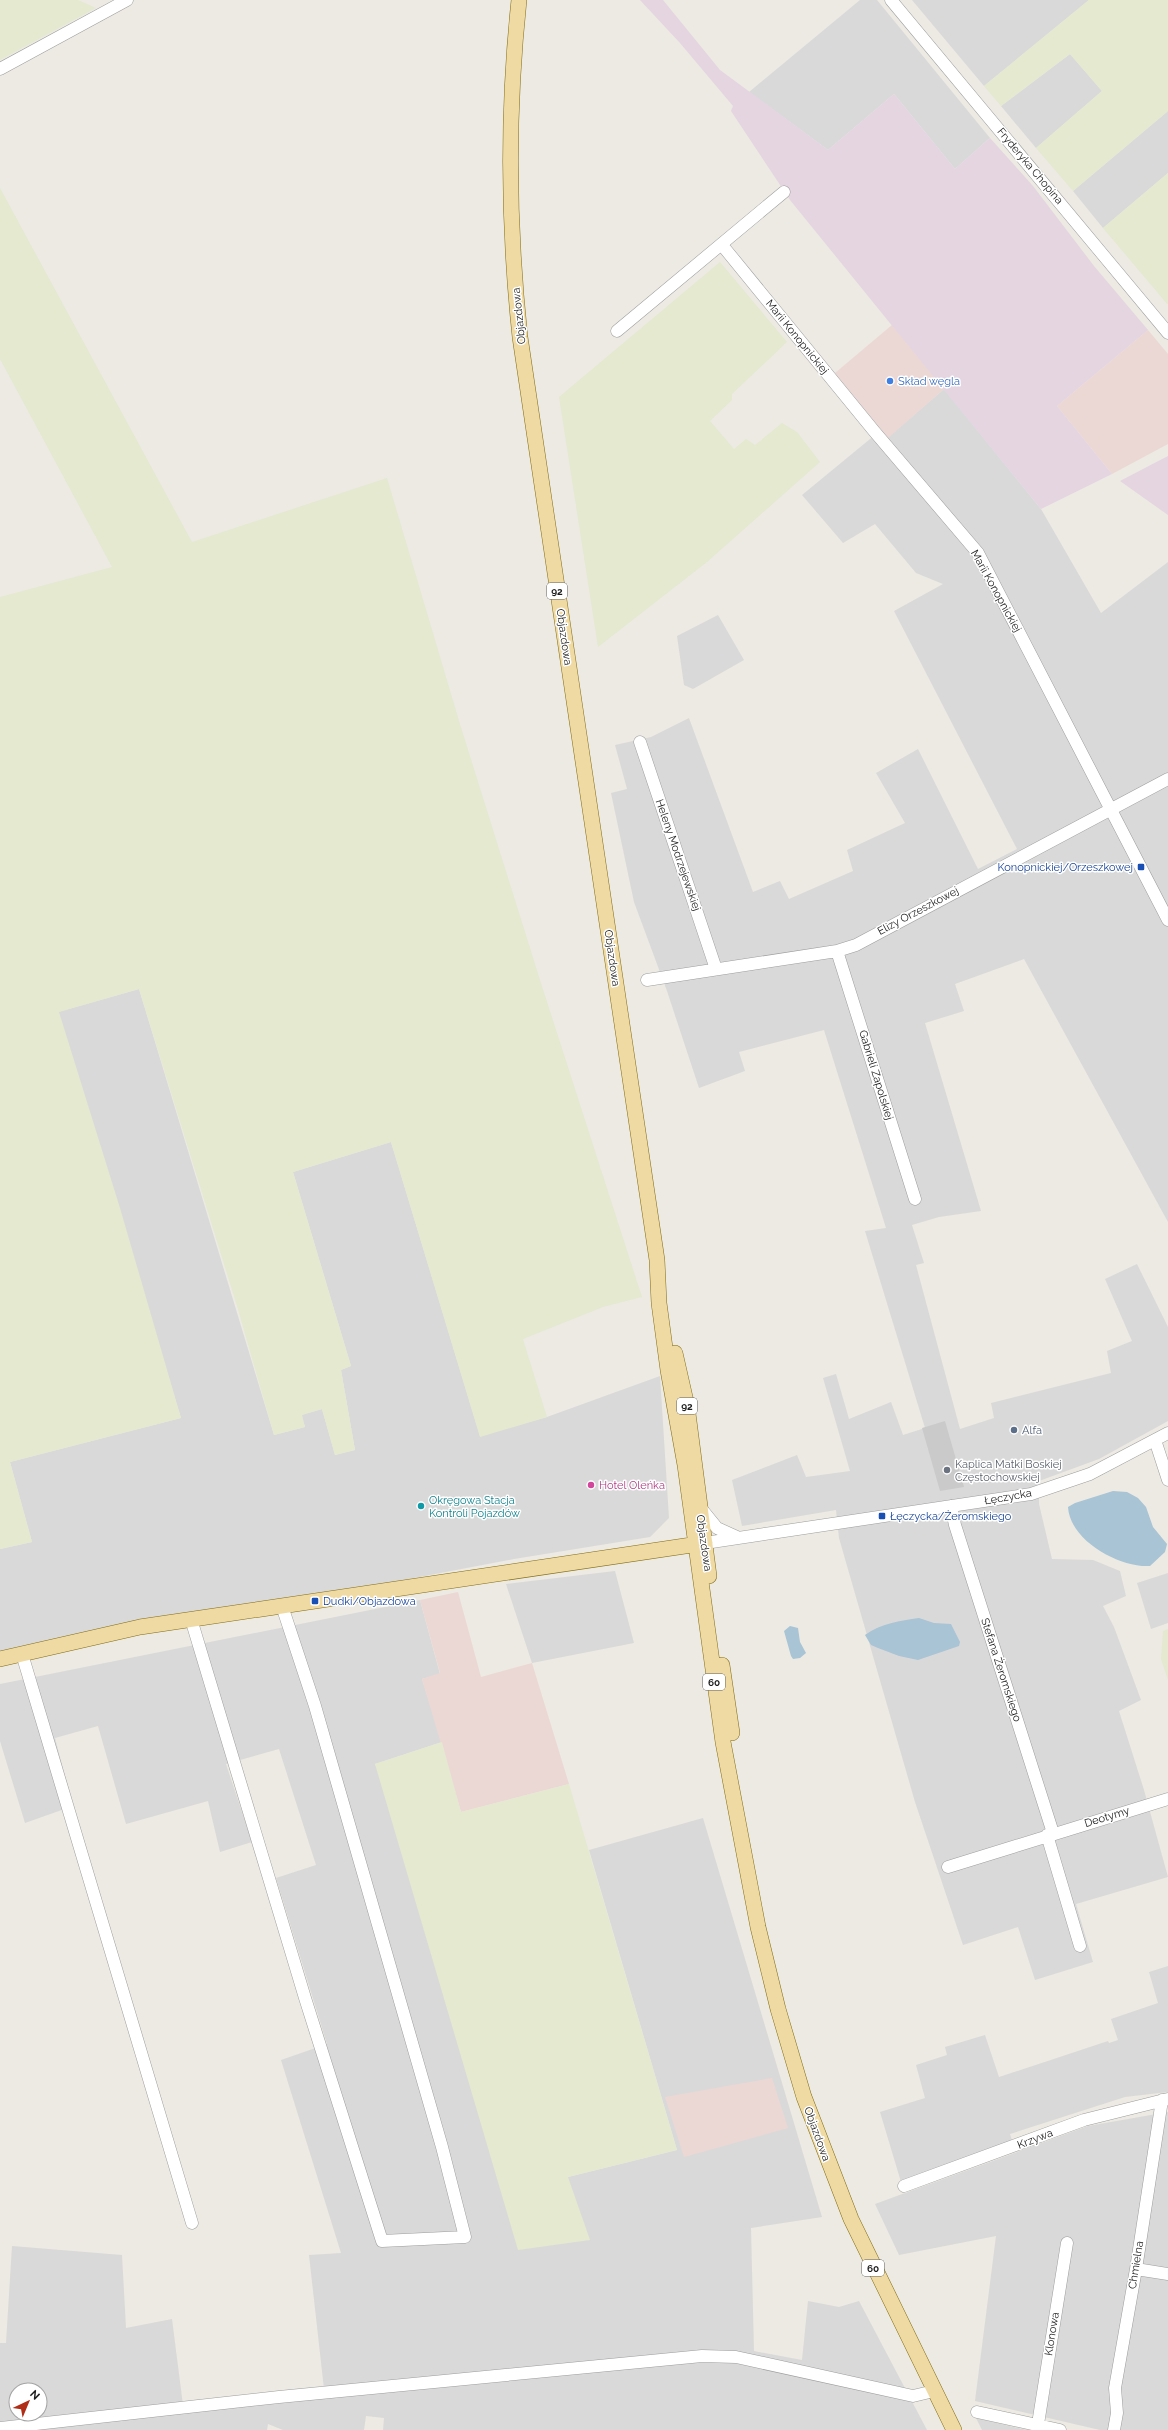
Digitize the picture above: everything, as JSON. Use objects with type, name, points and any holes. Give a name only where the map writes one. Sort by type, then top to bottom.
[{"type":"main road","name":"Objazdowa","points":[[519,0],[512,84],[510,210],[520,330],[658,1271],[687,1406],[699,1507],[700,1544]]},
{"type":"main road","name":"Objazdowa","points":[[658,1271],[662,1329],[700,1544],[736,1771],[740,1801],[739,1817],[758,1927],[778,2009],[804,2097],[851,2220],[954,2430]]},
{"type":"main road","points":[[0,1659],[140,1627],[700,1544]]},
{"type":"street","points":[[0,69],[127,0]]},
{"type":"street","name":"Fryderyka Chopina","points":[[892,0],[1168,333]]},
{"type":"street","points":[[617,331],[784,192]]},
{"type":"street","name":"Marii Konopnickiej","points":[[722,245],[874,431],[978,553],[1168,920]]},
{"type":"street","name":"Heleny Modrzejewskiej","points":[[640,742],[716,969]]},
{"type":"street","name":"Elizy Orzeszkowej","points":[[647,980],[837,951],[856,945],[1168,779]]},
{"type":"street","name":"Gabrieli Zapolskiej","points":[[837,951],[915,1199]]},
{"type":"street","name":"Łęczycka","points":[[700,1544],[1031,1494],[1074,1481],[1168,1433]]},
{"type":"street","points":[[1155,1440],[1168,1480]]},
{"type":"street","name":"Stefana Żeromskiego","points":[[951,1506],[955,1525],[1050,1834]]},
{"type":"street","points":[[699,1507],[717,1528],[740,1538]]},
{"type":"street","points":[[191,1619],[305,1998],[382,2242],[465,2237],[442,2147],[315,1706],[282,1606]]},
{"type":"street","points":[[22,1654],[192,2223]]},
{"type":"street","name":"Deotymy","points":[[948,1867],[1050,1834],[1168,1799]]},
{"type":"street","points":[[1050,1834],[1080,1946]]},
{"type":"street","name":"Krzywa","points":[[904,2186],[1084,2120],[1165,2100]]},
{"type":"street","name":"Chmielna","points":[[1114,2430],[1117,2412],[1114,2388],[1165,2100]]},
{"type":"street","name":"Klonowa","points":[[1038,2424],[1067,2243]]},
{"type":"street","points":[[1136,2269],[1168,2274]]},
{"type":"street","points":[[0,2428],[286,2396],[702,2356],[736,2357],[913,2396],[934,2391]]},
{"type":"street","points":[[977,2412],[1038,2424],[1060,2430]]},
{"type":"shaded area","points":[[640,0],[663,0],[720,70],[828,150],[894,94],[955,169],[990,138],[1033,186],[1094,266],[1148,330],[1057,406],[1112,474],[1041,509],[790,200],[731,111],[733,106],[680,43]]},
{"type":"shaded area","points":[[860,0],[877,0],[990,138],[955,169],[894,94],[828,150],[749,92]]},
{"type":"shaded area","points":[[912,0],[1089,0],[984,86]]},
{"type":"shaded area","points":[[1070,54],[1102,91],[1036,148],[1001,106]]},
{"type":"shaded area","points":[[1168,111],[1168,173],[1103,228],[1073,191]]},
{"type":"shaded area","name":"Skład węgla","points":[[892,325],[944,389],[888,438],[835,373]]},
{"type":"shaded area","points":[[1148,330],[1168,354],[1168,444],[1112,474],[1057,406]]},
{"type":"shaded area","points":[[944,389],[1041,509],[1101,613],[1168,562],[1168,1222],[1024,959],[955,984],[964,1011],[925,1023],[981,1211],[939,1217],[912,1225],[924,1263],[916,1265],[960,1429],[994,1418],[991,1403],[1111,1373],[1107,1351],[1132,1341],[1105,1279],[1137,1264],[1168,1327],[1168,1421],[1099,1459],[1039,1481],[1039,1504],[1052,1559],[1093,1560],[1120,1571],[1126,1596],[1103,1606],[1114,1627],[1141,1700],[1119,1711],[1144,1790],[1168,1877],[1076,1904],[1093,1962],[1035,1980],[1018,1927],[963,1945],[915,1802],[839,1538],[836,1510],[742,1526],[732,1480],[797,1455],[806,1477],[850,1471],[823,1378],[836,1374],[849,1419],[891,1402],[903,1435],[925,1428],[865,1231],[886,1228],[824,1030],[739,1052],[745,1071],[699,1088],[667,991],[634,902],[611,793],[627,789],[615,745],[651,737],[689,718],[753,892],[780,881],[789,899],[853,871],[847,850],[905,823],[876,773],[918,749],[978,869],[1017,849],[894,611],[943,584],[916,573],[875,524],[843,543],[802,495],[881,430],[888,437]]},
{"type":"shaded area","points":[[1168,456],[1168,515],[1120,481]]},
{"type":"shaded area","points":[[718,615],[744,660],[693,689],[684,685],[677,636]]},
{"type":"shaded area","points":[[139,989],[274,1435],[305,1427],[301,1415],[322,1409],[335,1455],[355,1450],[341,1370],[351,1366],[293,1172],[391,1142],[480,1436],[547,1417],[660,1376],[669,1518],[650,1537],[514,1559],[0,1657],[0,1549],[32,1542],[10,1462],[181,1418],[58,1012]]},
{"type":"shaded area","points":[[945,1421],[964,1487],[940,1491],[922,1428]]},
{"type":"shaded area","points":[[615,1571],[634,1643],[532,1663],[506,1584]]},
{"type":"shaded area","points":[[1168,1573],[1168,1623],[1151,1629],[1137,1583]]},
{"type":"shaded area","points":[[458,1592],[481,1677],[532,1663],[569,1784],[461,1812],[422,1679],[440,1673],[420,1600]]},
{"type":"shaded area","points":[[420,1600],[440,1674],[422,1679],[442,1742],[375,1764],[568,2177],[677,2150],[589,1850],[703,1818],[822,2217],[751,2228],[754,2351],[802,2360],[808,2301],[839,2307],[859,2301],[927,2430],[383,2430],[384,2418],[366,2416],[364,2430],[283,2430],[268,2424],[267,2430],[0,2430],[0,2343],[6,2343],[12,2246],[122,2255],[126,2328],[172,2319],[184,2413],[325,2398],[309,2255],[341,2253],[281,2060],[327,2044],[276,1878],[316,1865],[279,1749],[226,1764],[252,1842],[220,1852],[208,1801],[126,1824],[98,1726],[55,1738],[73,1806],[25,1823],[0,1741],[0,1684]]},
{"type":"shaded area","points":[[1168,1966],[1168,2092],[1125,2097],[1010,2134],[1013,2144],[901,2182],[880,2112],[925,2098],[916,2065],[947,2055],[945,2047],[985,2035],[999,2077],[1108,2041],[1109,2043],[1118,2040],[1111,2019],[1158,2003],[1149,1972]]},
{"type":"shaded area","points":[[772,2078],[788,2128],[684,2157],[665,2097]]},
{"type":"shaded area","points":[[1168,2112],[1168,2430],[1100,2430],[975,2401],[996,2236],[899,2255],[875,2204],[1088,2126]]},
{"type":"shaded area","points":[[976,2418],[1027,2430],[982,2430]]},
{"type":"green space","points":[[0,0],[78,0],[96,8],[0,60]]},
{"type":"green space","points":[[1089,0],[1168,0],[1168,111],[1073,191],[1036,148],[1102,91],[1070,54],[1001,106],[984,86]]},
{"type":"green space","points":[[1168,173],[1168,305],[1103,228]]},
{"type":"green space","points":[[0,188],[192,542],[387,478],[460,724],[540,980],[642,1297],[603,1307],[523,1339],[547,1417],[480,1437],[391,1142],[293,1172],[351,1366],[341,1370],[355,1450],[335,1455],[322,1409],[302,1415],[305,1427],[274,1435],[237,1306],[139,989],[59,1012],[120,1208],[181,1418],[10,1462],[32,1542],[0,1549],[0,597],[112,567],[0,359]]},
{"type":"green space","points":[[720,262],[787,342],[732,394],[732,400],[710,421],[734,449],[746,439],[755,445],[782,423],[797,432],[820,462],[707,562],[598,647],[559,397]]},
{"type":"green space","points":[[1168,1629],[1168,1680],[1161,1659],[1163,1631]]},
{"type":"green space","points":[[442,1742],[461,1812],[569,1784],[677,2150],[568,2177],[590,2240],[518,2250],[375,1764]]},
{"type":"water","points":[[1113,1491],[1127,1492],[1138,1498],[1146,1507],[1153,1527],[1167,1544],[1165,1552],[1150,1566],[1125,1562],[1098,1550],[1077,1531],[1071,1519],[1068,1507],[1075,1503]]},
{"type":"water","points":[[919,1618],[934,1623],[951,1624],[960,1642],[959,1646],[918,1660],[899,1656],[871,1645],[865,1635],[884,1625]]},
{"type":"water","points":[[790,1626],[798,1628],[800,1642],[806,1653],[800,1658],[793,1659],[791,1656],[784,1631]]},
{"type":"place","name":"Skład węgla","points":[[890,381]]},
{"type":"place","name":"Konopnickiej/Orzeszkowej","points":[[1141,867]]},
{"type":"place","name":"Alfa","points":[[1014,1430]]},
{"type":"place","name":"Kaplica Matki Boskiej Częstochowskiej","points":[[947,1470]]},
{"type":"place","name":"Hotel Oleńka","points":[[591,1485]]},
{"type":"place","name":"Okręgowa Stacja Kontroli Pojazdów","points":[[421,1506]]},
{"type":"place","name":"Łęczycka/Żeromskiego","points":[[882,1516]]},
{"type":"place","name":"Dudki/Objazdowa","points":[[315,1601]]}]
